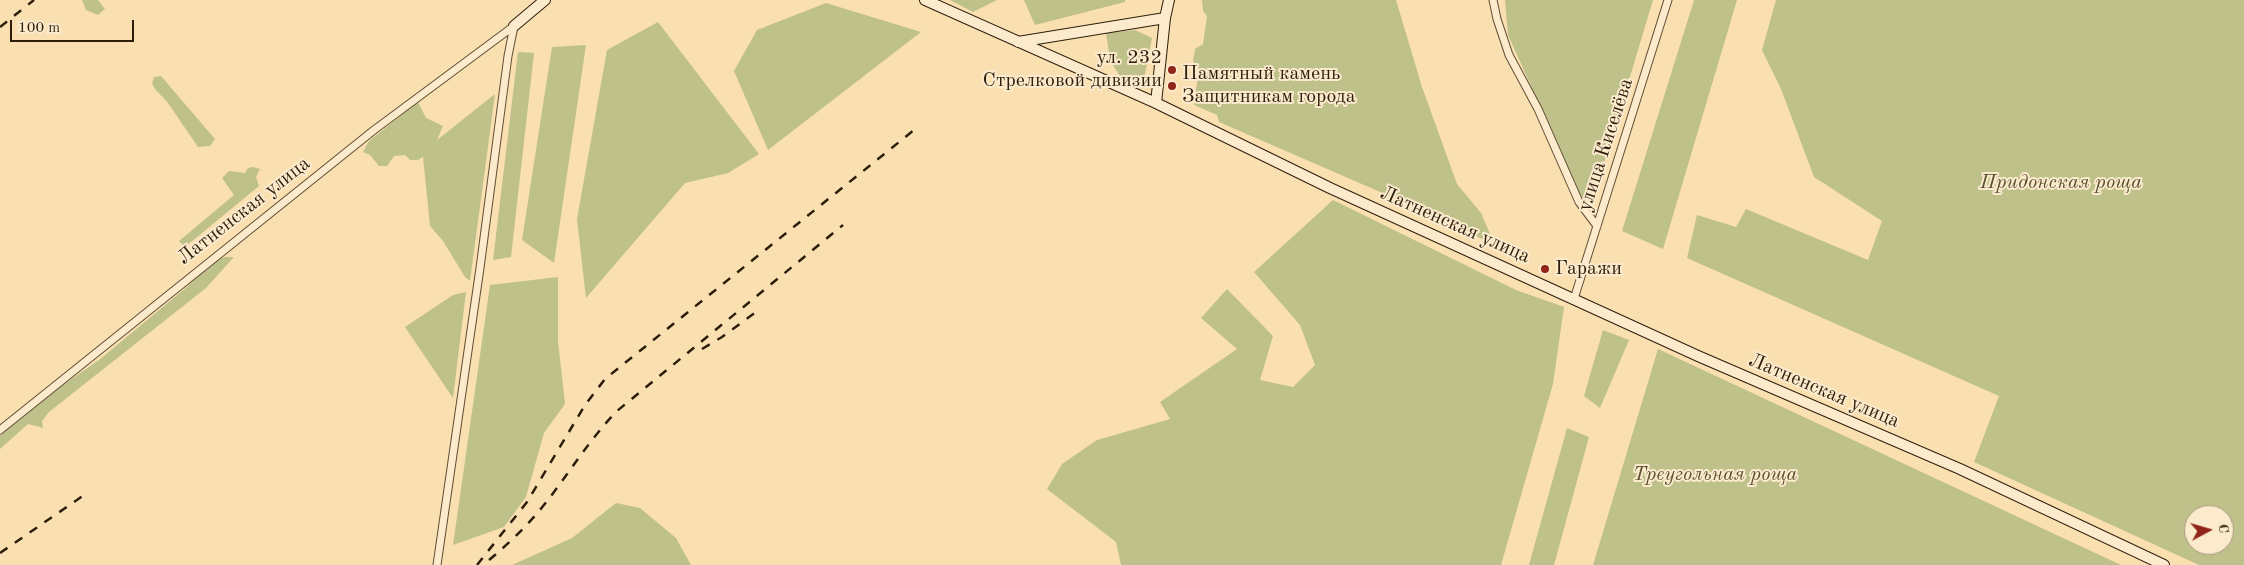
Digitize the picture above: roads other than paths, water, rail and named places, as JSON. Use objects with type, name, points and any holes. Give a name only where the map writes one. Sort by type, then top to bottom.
[{"type":"street","name":"Латненская улица","points":[[0,430],[374,130],[514,26],[545,0]]},
{"type":"street","name":"Латненская улица","points":[[925,0],[1156,103],[1330,188],[1698,356],[1960,469],[2164,565]]},
{"type":"street","points":[[1156,103],[1165,18],[1169,0]]},
{"type":"street","points":[[1493,0],[1496,19],[1509,55],[1538,109],[1579,202],[1597,226]]},
{"type":"street","name":"улица Киселёва","points":[[1574,299],[1668,0]]},
{"type":"street","points":[[1017,42],[1165,18]]},
{"type":"street","points":[[438,565],[508,56],[514,26]]},
{"type":"railway","points":[[0,27],[34,0]]},
{"type":"railway","points":[[477,565],[527,502],[585,405],[605,379],[919,126]]},
{"type":"railway","points":[[489,560],[514,538],[537,513],[590,442],[617,411],[843,225]]},
{"type":"railway","points":[[702,349],[756,312]]},
{"type":"railway","points":[[0,553],[87,493]]},
{"type":"place","name":"ул. 232 Стрелковой дивизии","points":[[1172,70]]},
{"type":"place","name":"Памятный камень Защитникам города","points":[[1172,86]]},
{"type":"place","name":"Гаражи","points":[[1545,269]]},
{"type":"park label","name":"Придонская роща","points":[[2061,183]]},
{"type":"park label","name":"Треугольная роща","points":[[1715,475]]}]
